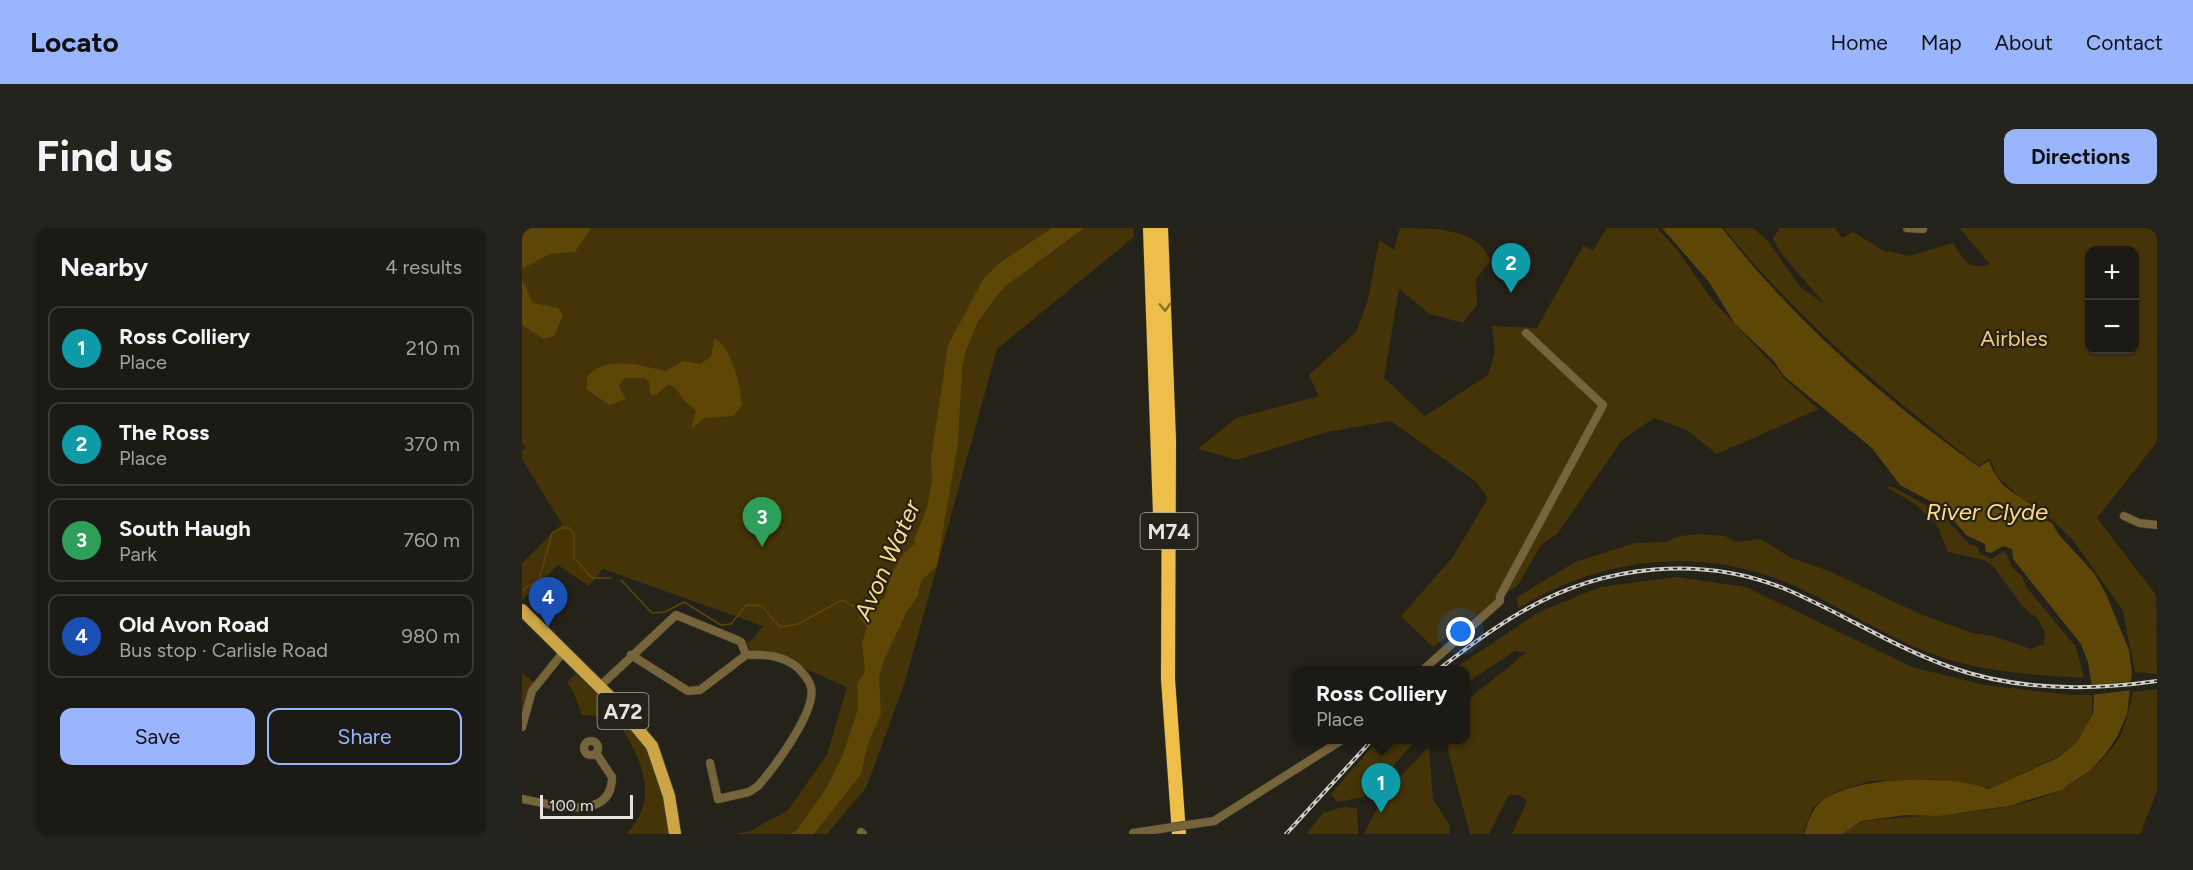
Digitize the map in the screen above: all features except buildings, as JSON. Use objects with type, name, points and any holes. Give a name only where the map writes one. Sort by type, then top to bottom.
[{"type":"highway","name":"M74","points":[[1144,228],[1155,337]]},
{"type":"highway","name":"M74","points":[[1150,228],[1169,834]]},
{"type":"highway","name":"M74","points":[[1161,228],[1169,440],[1168,679],[1179,834]]},
{"type":"highway","name":"M74","points":[[1164,284],[1165,228]]},
{"type":"main road","name":"A72","points":[[524,612],[565,650],[652,746],[669,796],[675,834]]},
{"type":"street","points":[[1907,228],[1923,229]]},
{"type":"street","points":[[1427,666],[1500,601],[1500,596],[1603,405],[1526,333]]},
{"type":"street","points":[[2124,516],[2135,517],[2157,525]]},
{"type":"street","points":[[598,687],[671,618],[681,615],[741,642],[746,655]]},
{"type":"street","points":[[522,727],[532,692],[565,650]]},
{"type":"street","points":[[631,655],[688,691],[700,690],[746,655],[765,654],[780,657],[798,669],[811,687],[809,709],[765,779],[749,792],[718,799],[710,763]]},
{"type":"street","points":[[1128,834],[1214,821],[1335,744]]},
{"type":"street","points":[[522,799],[578,808],[599,802],[609,792],[612,777],[596,753]]},
{"type":"green space","points":[[522,228],[1134,228],[1134,237],[997,349],[905,682],[866,788],[827,834],[735,834],[750,831],[787,811],[827,755],[847,687],[806,669],[788,657],[750,650],[746,642],[752,640],[763,626],[603,569],[589,586],[558,565],[522,600],[522,563],[562,524],[522,459],[522,451],[526,448],[522,443]]},
{"type":"green space","points":[[1400,228],[1440,230],[1466,236],[1485,250],[1490,261],[1476,279],[1477,305],[1463,323],[1430,314],[1399,289],[1384,378],[1425,416],[1488,375],[1495,352],[1492,326],[1537,328],[1583,246],[1593,250],[1607,228],[1657,228],[1678,251],[1713,301],[1780,372],[1782,377],[1819,409],[1717,454],[1687,430],[1654,418],[1622,440],[1558,533],[1541,545],[1518,585],[1433,647],[1401,616],[1453,557],[1488,498],[1476,482],[1391,421],[1327,432],[1237,460],[1198,449],[1236,418],[1319,396],[1309,375],[1356,332],[1368,300],[1379,240],[1394,250]]},
{"type":"green space","name":"Airbles","points":[[1724,228],[1753,228],[1768,241],[1800,287],[1825,304],[1780,252],[1773,238],[1780,228],[1835,228],[1842,238],[1853,232],[1887,253],[1889,251],[1909,256],[1953,243],[1964,259],[1972,265],[1983,266],[1990,264],[1959,228],[2157,228],[2157,442],[2097,518],[2156,595],[2157,674],[2135,672],[2123,611],[2073,540],[2035,504],[2022,499],[1997,476],[1990,458],[1979,466],[1877,383],[1782,294]]},
{"type":"green space","points":[[1886,487],[1893,487],[1941,513],[1968,543],[1978,547],[1979,553],[1992,559],[2005,550],[2012,567],[2022,576],[2027,588],[2076,647],[2084,678],[2002,671],[1953,661],[1895,638],[1801,589],[1766,575],[1730,566],[1694,562],[1658,562],[1622,567],[1586,576],[1552,590],[1519,608],[1516,598],[1575,562],[1635,543],[1665,542],[1680,536],[1701,534],[1725,536],[1737,542],[1760,539],[1792,558],[1829,571],[1920,614],[1972,633],[1993,636],[2031,649],[2044,644],[2045,632],[2037,618],[2023,607],[1993,566],[1984,560],[1948,552],[1937,525],[1915,504]]},
{"type":"green space","points":[[1677,577],[1746,587],[1912,667],[1984,685],[2072,695],[2092,695],[2092,713],[2077,742],[2059,756],[1991,788],[1934,779],[1870,781],[1838,791],[1813,807],[1803,834],[1512,834],[1527,801],[1520,795],[1509,795],[1489,834],[1470,834],[1448,751],[1449,744],[1470,744],[1470,698],[1527,652],[1515,651],[1470,681],[1470,666],[1458,666],[1539,612],[1600,587]]},
{"type":"green space","points":[[578,672],[634,728],[642,739],[659,778],[668,834],[626,834],[637,820],[643,805],[645,790],[639,760],[614,717],[582,715],[567,682]]},
{"type":"green space","points":[[522,673],[534,682],[522,709]]},
{"type":"green space","points":[[2157,689],[2157,791],[2140,834],[1843,834],[1860,822],[2000,808],[2034,800],[2065,787],[2094,768],[2118,740],[2133,692]]},
{"type":"green space","points":[[1375,744],[1413,744],[1364,797],[1337,802],[1331,794]]},
{"type":"green space","points":[[1429,747],[1433,799],[1449,824],[1450,834],[1364,834],[1386,791]]},
{"type":"green space","points":[[1343,807],[1357,808],[1358,834],[1306,834],[1323,813]]},
{"type":"water","points":[[522,228],[591,228],[575,252],[550,254],[522,269]]},
{"type":"water","name":"Avon Water","points":[[1052,228],[1084,228],[1004,287],[978,321],[966,350],[962,368],[958,442],[937,566],[921,581],[918,596],[907,611],[884,660],[879,676],[881,713],[868,744],[861,774],[814,834],[790,834],[797,830],[826,789],[843,754],[858,709],[857,685],[865,671],[862,643],[867,627],[859,617],[869,605],[884,599],[899,560],[909,548],[916,544],[914,540],[927,508],[932,480],[931,459],[948,345],[983,280],[997,265]]},
{"type":"water","name":"River Clyde","points":[[1662,228],[1722,228],[1779,295],[1842,357],[1909,414],[1979,467],[1989,461],[2001,482],[2034,506],[2045,519],[2052,523],[2059,535],[2094,573],[2106,594],[2129,650],[2132,672],[2127,714],[2117,737],[2091,770],[2061,790],[2009,806],[1938,816],[1906,815],[1861,821],[1843,834],[1804,834],[1815,808],[1828,797],[1848,789],[1872,783],[1925,779],[1972,784],[1989,789],[2059,757],[2077,742],[2093,713],[2094,698],[2088,662],[2081,644],[2013,559],[2012,549],[2003,546],[1991,553],[1986,552],[1985,544],[1966,535],[1943,508],[1900,485],[1872,448],[1784,376],[1773,360],[1735,324],[1709,282]]},
{"type":"water","points":[[522,279],[533,303],[558,308],[563,315],[554,336],[544,339],[522,325]]},
{"type":"water","points":[[714,339],[720,342],[730,357],[740,388],[742,405],[733,416],[704,418],[691,429],[696,411],[683,399],[675,387],[668,385],[656,395],[650,394],[649,382],[644,378],[624,378],[619,386],[626,399],[610,405],[587,390],[587,377],[604,366],[624,364],[666,371],[683,361],[700,364],[711,357]]},
{"type":"pier","points":[[2135,681],[2134,690],[2090,695],[2089,685]]},
{"type":"waterway","points":[[522,590],[539,580],[552,533],[562,528],[570,528],[574,534],[574,558],[592,578],[611,578]]},
{"type":"waterway","points":[[621,580],[652,613],[665,612],[684,602],[721,625],[731,624],[746,605],[762,606],[780,627],[798,624],[842,600],[863,612]]},
{"type":"railway","points":[[1443,666],[1501,624],[1554,595],[1620,574],[1689,569],[1723,572],[1757,579],[1790,591],[1909,650],[1975,675],[2001,681],[2053,687],[2105,686],[2157,681]]},
{"type":"railway","points":[[1286,834],[1368,744]]},
{"type":"place","name":"The Ross","points":[[1511,293]]},
{"type":"place","name":"South Haugh","points":[[762,547]]},
{"type":"place","name":"Old Avon Road","points":[[548,627]]},
{"type":"place","name":"Ross Colliery","points":[[1381,813]]}]
